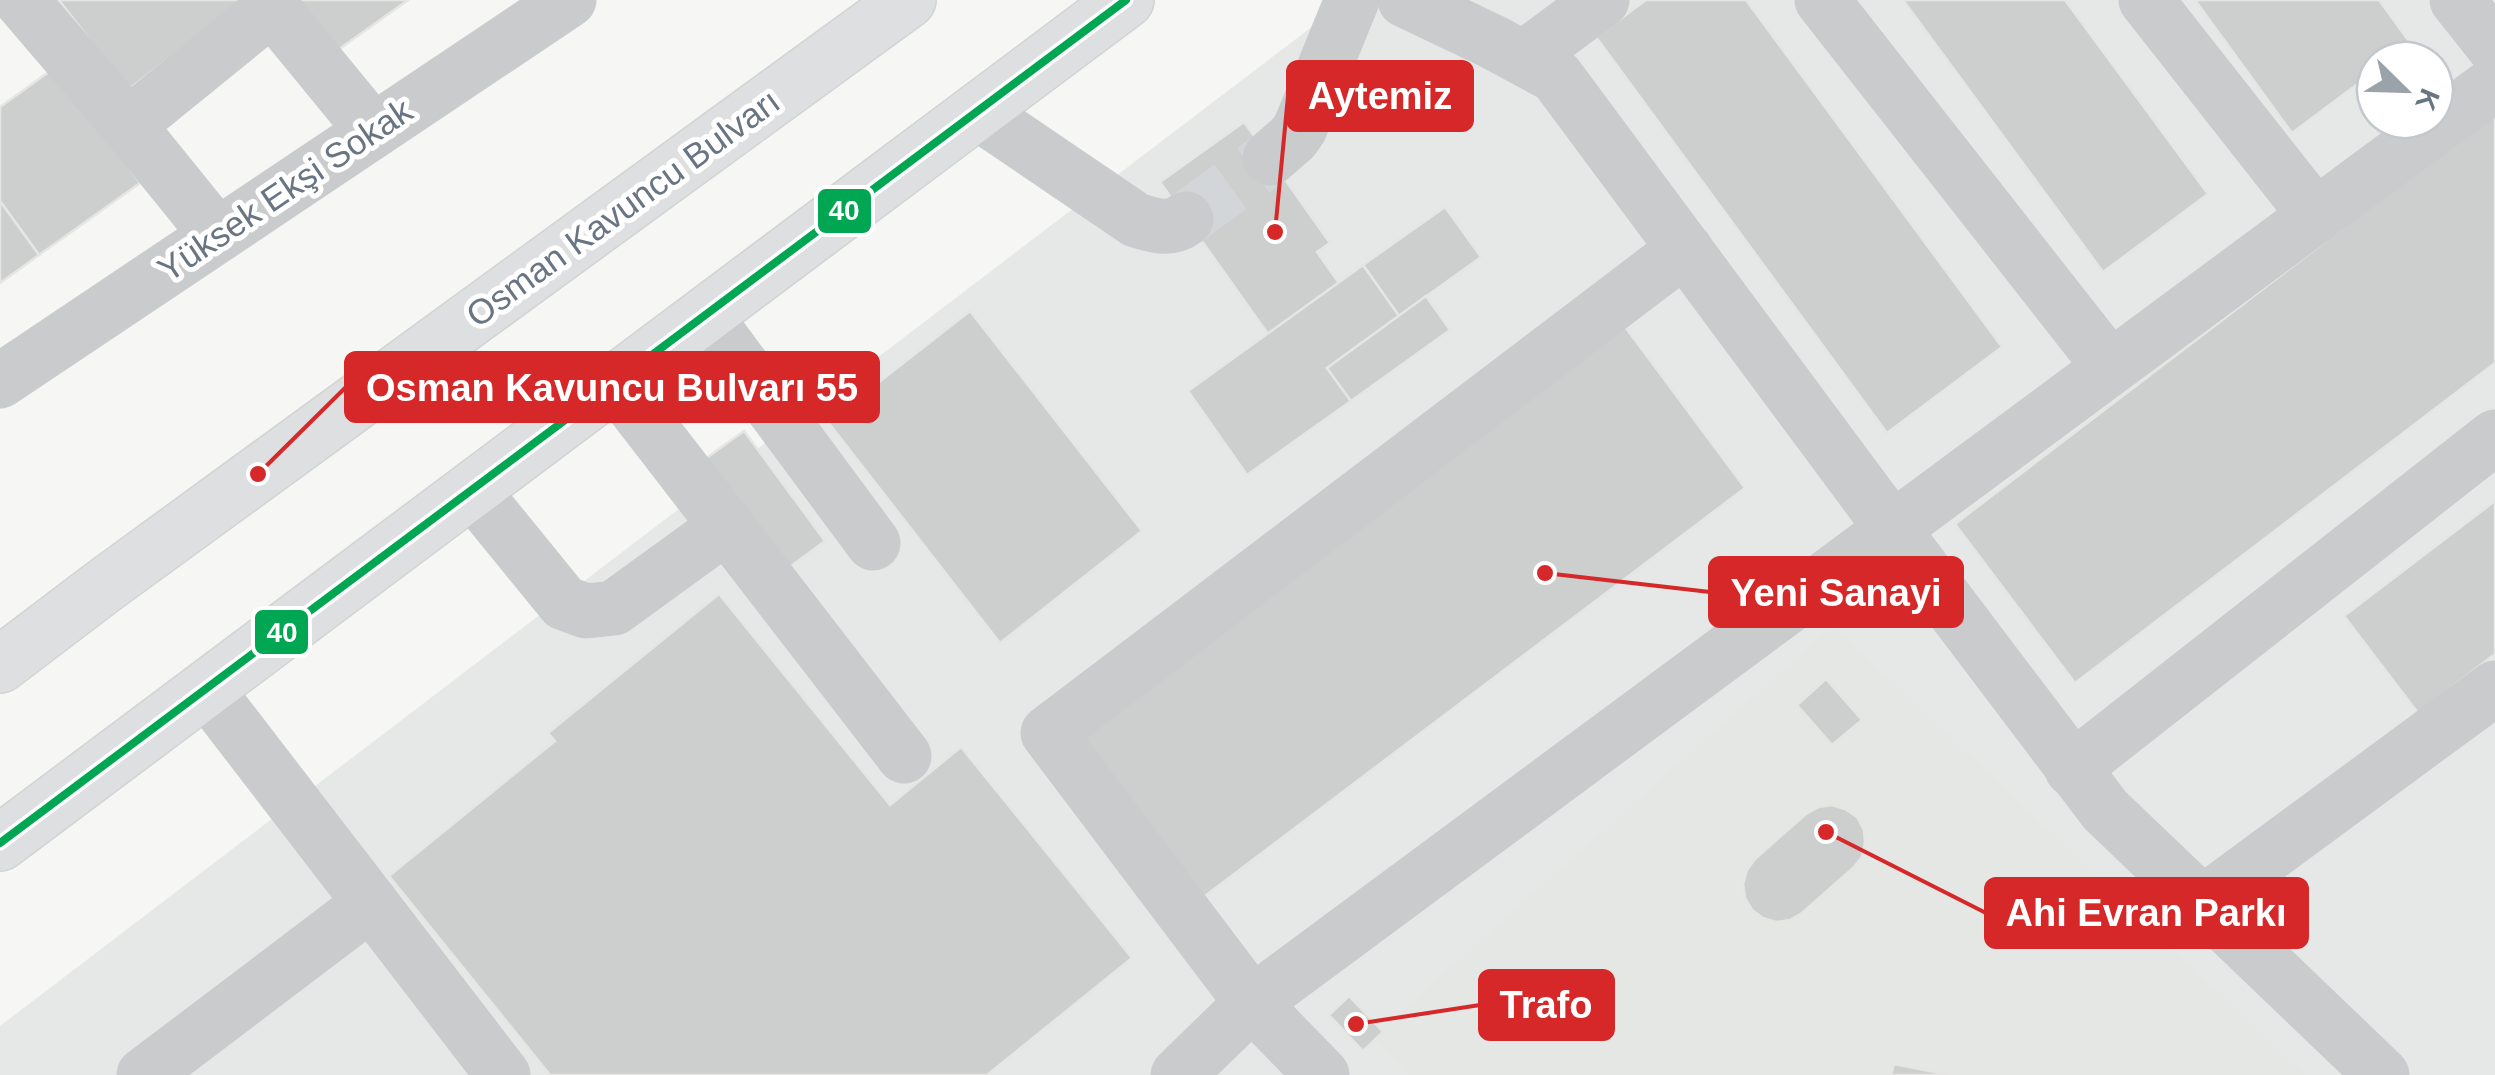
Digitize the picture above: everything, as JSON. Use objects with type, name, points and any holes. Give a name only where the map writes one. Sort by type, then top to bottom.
[{"type":"highway","name":"Osman Kavuncu Bulvarı","points":[[0,665],[908,0]]},
{"type":"highway","points":[[0,842],[1126,0]]},
{"type":"street","name":"Yüksek Ekşi Sokak","points":[[0,381],[569,0]]},
{"type":"street","points":[[1270,158],[1300,128],[1352,0]]},
{"type":"street","points":[[1405,0],[1556,76],[2072,769],[2106,810],[2382,1075]]},
{"type":"street","points":[[1524,58],[1602,0]]},
{"type":"street","points":[[1822,0],[2110,367]]},
{"type":"street","points":[[2146,0],[2316,216]]},
{"type":"street","points":[[2457,0],[2495,48]]},
{"type":"street","points":[[128,125],[270,4],[373,131]]},
{"type":"street","points":[[18,15],[128,125],[218,235]]},
{"type":"street","points":[[1178,1075],[1252,1004],[2495,83]]},
{"type":"street","points":[[977,112],[1136,220],[1154,226],[1175,226],[1186,219]]},
{"type":"street","points":[[1322,1075],[1252,1004],[1048,733],[1684,249]]},
{"type":"street","points":[[704,316],[874,543]]},
{"type":"street","points":[[615,382],[904,756]]},
{"type":"street","points":[[2072,769],[2495,437]]},
{"type":"street","points":[[472,490],[564,602],[586,612],[614,608],[728,526]]},
{"type":"street","points":[[206,688],[503,1075]]},
{"type":"street","points":[[2203,904],[2495,688]]},
{"type":"street","points":[[144,1075],[370,903]]},
{"type":"shaded area","points":[[1347,0],[2495,0],[2495,1075],[0,1075],[0,1026]]},
{"type":"shaded area","points":[[1833,626],[2305,1075],[1410,1075],[1373,1037]]},
{"type":"building","points":[[59,0],[243,0],[128,90]]},
{"type":"building","points":[[298,0],[408,0],[335,52]]},
{"type":"building","points":[[1646,0],[1746,0],[2002,347],[1887,433],[1596,37]]},
{"type":"building","points":[[1903,0],[2065,0],[2208,194],[2103,272]]},
{"type":"building","points":[[2195,0],[2379,0],[2408,40],[2355,40],[2355,86],[2292,133]]},
{"type":"building","points":[[57,66],[140,183],[39,255],[0,201],[0,107]]},
{"type":"building","points":[[2495,112],[2495,363],[2075,683],[1955,524]]},
{"type":"building","points":[[1244,122],[1330,243],[1317,252],[1339,283],[1268,334],[1160,182]]},
{"type":"building","points":[[0,201],[39,255],[0,283]]},
{"type":"building","points":[[1445,207],[1481,257],[1399,316],[1363,265]]},
{"type":"building","points":[[1363,265],[1399,316],[1327,368],[1351,401],[1247,475],[1188,391]]},
{"type":"building","points":[[1426,296],[1450,330],[1351,401],[1327,368]]},
{"type":"building","points":[[970,311],[1142,531],[1000,643],[828,422]]},
{"type":"building","points":[[1623,324],[1745,488],[1197,902],[1075,739]]},
{"type":"building","points":[[744,431],[825,541],[787,569],[705,459]]},
{"type":"building","points":[[2495,501],[2495,654],[2418,713],[2344,616]]},
{"type":"building","points":[[719,594],[890,805],[961,747],[1132,958],[987,1075],[550,1075],[389,876],[555,741],[548,733]]},
{"type":"building","points":[[1826,679],[1862,720],[1832,745],[1797,705]]},
{"type":"building","points":[[1832,805],[1857,817],[1864,830],[1862,857],[1802,913],[1776,922],[1763,918],[1745,898],[1747,870],[1806,814]]},
{"type":"building","points":[[1349,996],[1383,1032],[1363,1051],[1329,1015]]},
{"type":"building","points":[[1894,1064],[1949,1075],[1891,1075]]},
{"type":"tunnel","points":[[1186,219],[1270,158]]},
{"type":"transit line","name":"40","points":[[0,843],[1126,0]]},
{"type":"place","name":"Aytemiz","points":[[1275,232]]},
{"type":"place","name":"Osman Kavuncu Bulvarı 55","points":[[258,474]]},
{"type":"place","name":"Yeni Sanayi","points":[[1545,573]]},
{"type":"place","name":"Ahi Evran Parkı","points":[[1826,832]]},
{"type":"place","name":"Trafo","points":[[1356,1024]]}]
